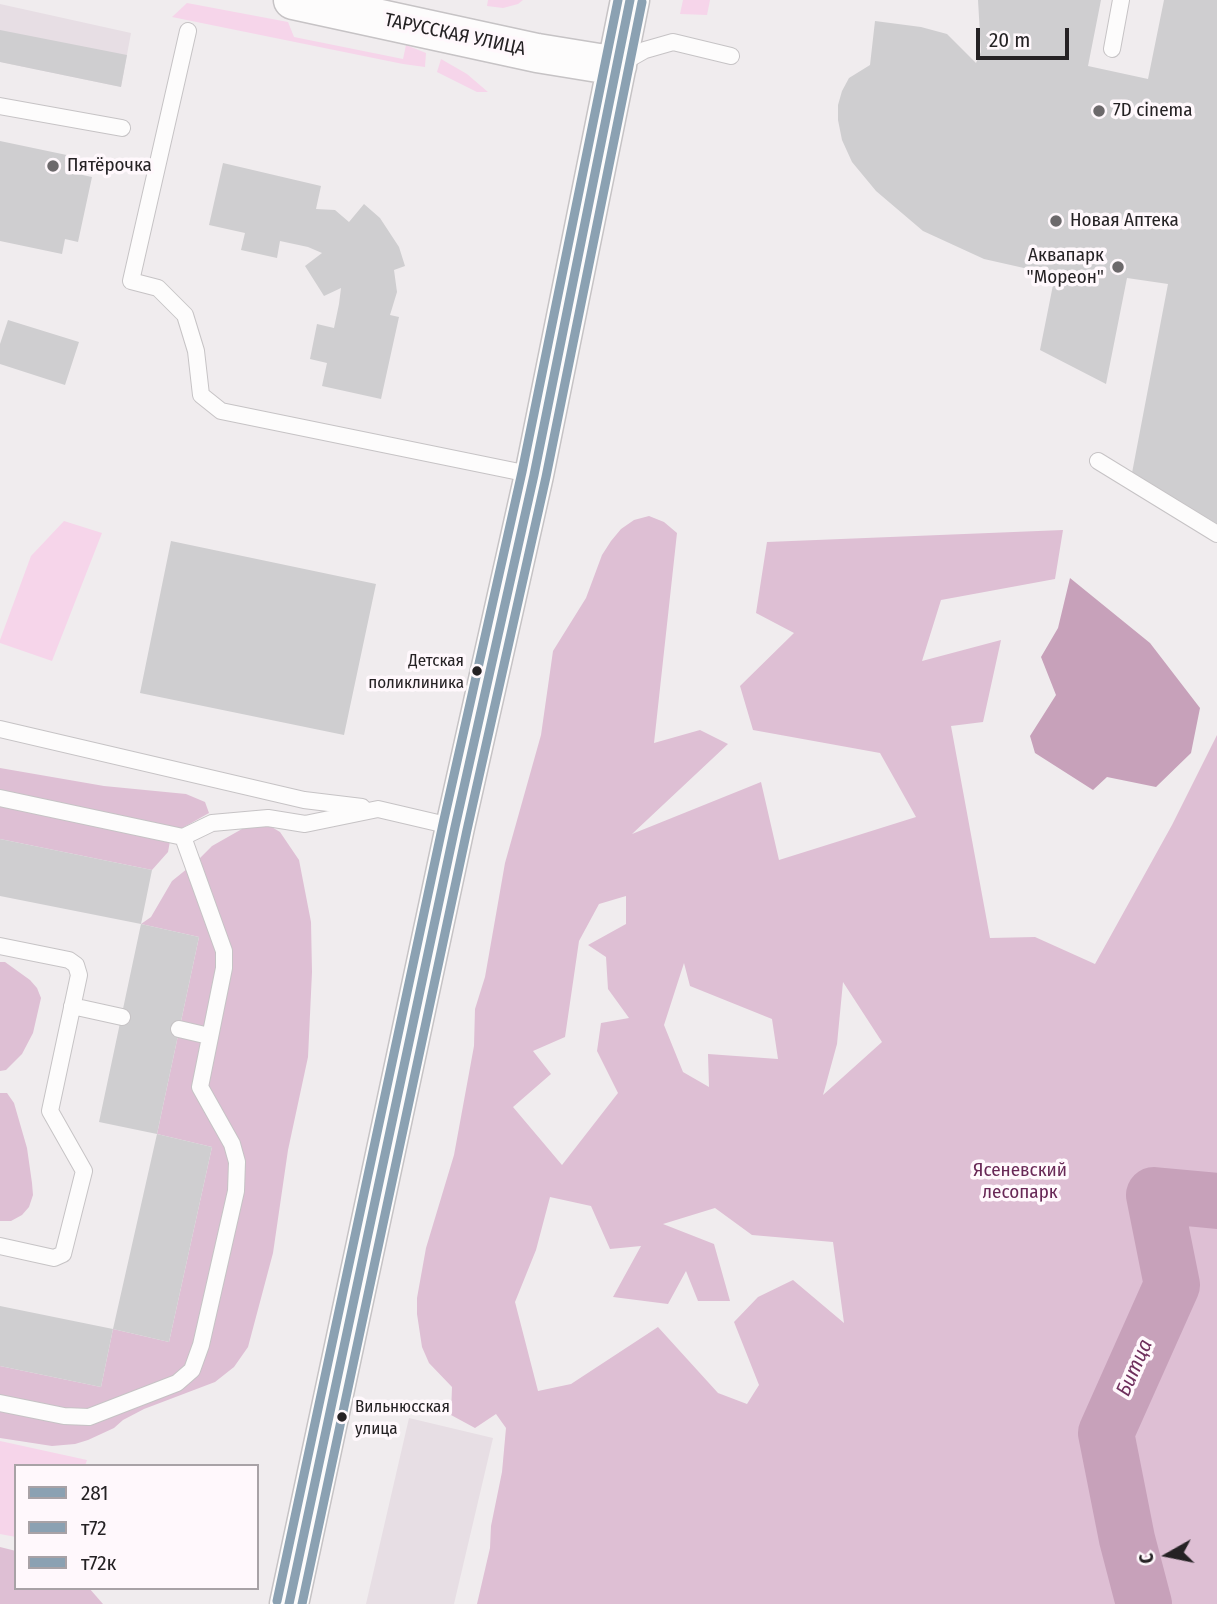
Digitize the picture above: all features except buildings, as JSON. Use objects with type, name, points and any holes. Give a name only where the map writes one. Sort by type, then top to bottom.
[{"type":"street","name":"ТАРУССКАЯ УЛИЦА","points":[[293,0],[537,53],[617,66]]},
{"type":"street","points":[[289,1604],[455,827],[534,475],[631,0]]},
{"type":"lane","points":[[1112,49],[1121,0]]},
{"type":"lane","points":[[188,31],[131,281],[158,288],[185,315],[196,351],[201,395],[221,411],[534,475]]},
{"type":"lane","points":[[617,66],[645,50],[673,42],[731,56]]},
{"type":"lane","points":[[0,106],[122,128]]},
{"type":"lane","points":[[1098,461],[1217,534]]},
{"type":"lane","points":[[0,729],[304,800],[378,809],[455,827]]},
{"type":"lane","points":[[0,799],[183,837],[212,823],[268,818],[305,824],[378,809]]},
{"type":"lane","points":[[0,1403],[76,1418],[89,1417],[177,1383],[192,1370],[201,1345],[236,1191],[237,1163],[232,1144],[200,1087],[224,968],[224,951],[183,837]]},
{"type":"lane","points":[[0,946],[69,960],[76,965],[79,975],[50,1111],[84,1171],[64,1254],[54,1258],[0,1246]]},
{"type":"lane","points":[[72,1006],[122,1017]]},
{"type":"lane","points":[[179,1029],[209,1036]]},
{"type":"shaded area","points":[[488,0],[523,0],[503,8],[487,6]]},
{"type":"shaded area","points":[[683,0],[710,0],[707,15],[680,14]]},
{"type":"shaded area","points":[[187,3],[288,22],[294,37],[403,59],[406,45],[426,53],[425,67],[172,17]]},
{"type":"shaded area","points":[[0,4],[131,33],[121,87],[0,62]]},
{"type":"shaded area","points":[[441,59],[467,74],[488,92],[477,92],[437,72]]},
{"type":"shaded area","points":[[64,521],[102,533],[52,661],[0,643],[0,640],[31,556]]},
{"type":"shaded area","points":[[1070,578],[1150,643],[1200,708],[1191,753],[1156,787],[1107,777],[1093,790],[1035,753],[1030,736],[1056,695],[1041,657],[1058,628]]},
{"type":"shaded area","points":[[409,1418],[493,1438],[454,1604],[366,1604]]},
{"type":"shaded area","points":[[0,1441],[87,1460],[86,1464],[14,1464],[14,1537],[0,1534]]},
{"type":"green space","name":"Ясеневский лесопарк","points":[[649,516],[664,522],[677,533],[654,743],[700,730],[728,744],[632,834],[761,782],[779,860],[916,817],[880,753],[753,730],[740,686],[794,633],[756,613],[767,542],[1063,530],[1055,579],[941,600],[922,661],[1001,640],[983,722],[951,726],[990,938],[1035,937],[1095,964],[1172,825],[1217,735],[1217,1604],[477,1604],[490,1548],[506,1428],[496,1414],[475,1428],[451,1415],[452,1387],[429,1363],[422,1347],[417,1298],[426,1248],[454,1155],[474,1046],[475,1009],[485,977],[505,863],[541,735],[553,651],[586,598],[602,555],[621,529],[634,520]],"holes":[[[626,896],[626,924],[588,945],[606,957],[608,989],[629,1018],[601,1023],[597,1051],[618,1093],[562,1165],[513,1107],[551,1074],[533,1051],[565,1037],[579,941],[599,904]],[[684,963],[690,986],[772,1019],[778,1059],[708,1054],[709,1087],[683,1072],[664,1025]],[[843,982],[882,1042],[823,1095],[837,1044]],[[550,1197],[591,1206],[610,1249],[641,1246],[613,1297],[668,1304],[686,1271],[698,1301],[730,1301],[714,1244],[663,1224],[715,1208],[752,1235],[833,1242],[844,1323],[793,1280],[758,1297],[734,1322],[759,1385],[747,1404],[718,1393],[658,1327],[571,1384],[538,1391],[515,1302],[536,1250]]]},
{"type":"green space","points":[[0,768],[104,786],[186,794],[205,802],[209,813],[177,831],[170,841],[168,852],[152,870],[0,839]]},
{"type":"green space","points":[[249,825],[270,826],[280,832],[299,860],[311,922],[312,972],[308,1057],[288,1150],[273,1253],[248,1347],[234,1367],[215,1382],[144,1409],[88,1440],[52,1446],[0,1438],[0,1366],[101,1387],[113,1329],[169,1342],[212,1147],[157,1134],[199,937],[141,924],[151,917],[172,881],[212,846]]},
{"type":"green space","points":[[0,962],[5,962],[30,980],[41,998],[33,1033],[22,1054],[6,1070],[0,1071]]},
{"type":"green space","points":[[0,1093],[7,1093],[14,1103],[27,1148],[32,1183],[33,1195],[29,1207],[11,1221],[0,1221]]},
{"type":"green space","points":[[0,1547],[14,1550],[14,1590],[91,1590],[103,1604],[0,1604]]},
{"type":"waterway","name":"Битца","points":[[1144,1604],[1127,1539],[1106,1433],[1172,1285],[1154,1195],[1217,1201]]},
{"type":"transit line","name":"т72к","points":[[277,1601],[443,824],[522,472],[618,0]]},
{"type":"transit line","name":"281","points":[[289,1604],[455,827],[534,475],[630,0]]},
{"type":"transit line","name":"т72","points":[[302,1604],[467,830],[546,477],[642,2]]},
{"type":"place","name":"7D cinema","points":[[1099,111]]},
{"type":"place","name":"Пятёрочка","points":[[53,166]]},
{"type":"place","name":"Новая Аптека","points":[[1056,221]]},
{"type":"place","name":"Аквапарк \"Мореон\"","points":[[1118,267]]},
{"type":"place","name":"Детская поликлиника","points":[[477,671]]},
{"type":"place","name":"Вильнюсская улица","points":[[342,1417]]}]
